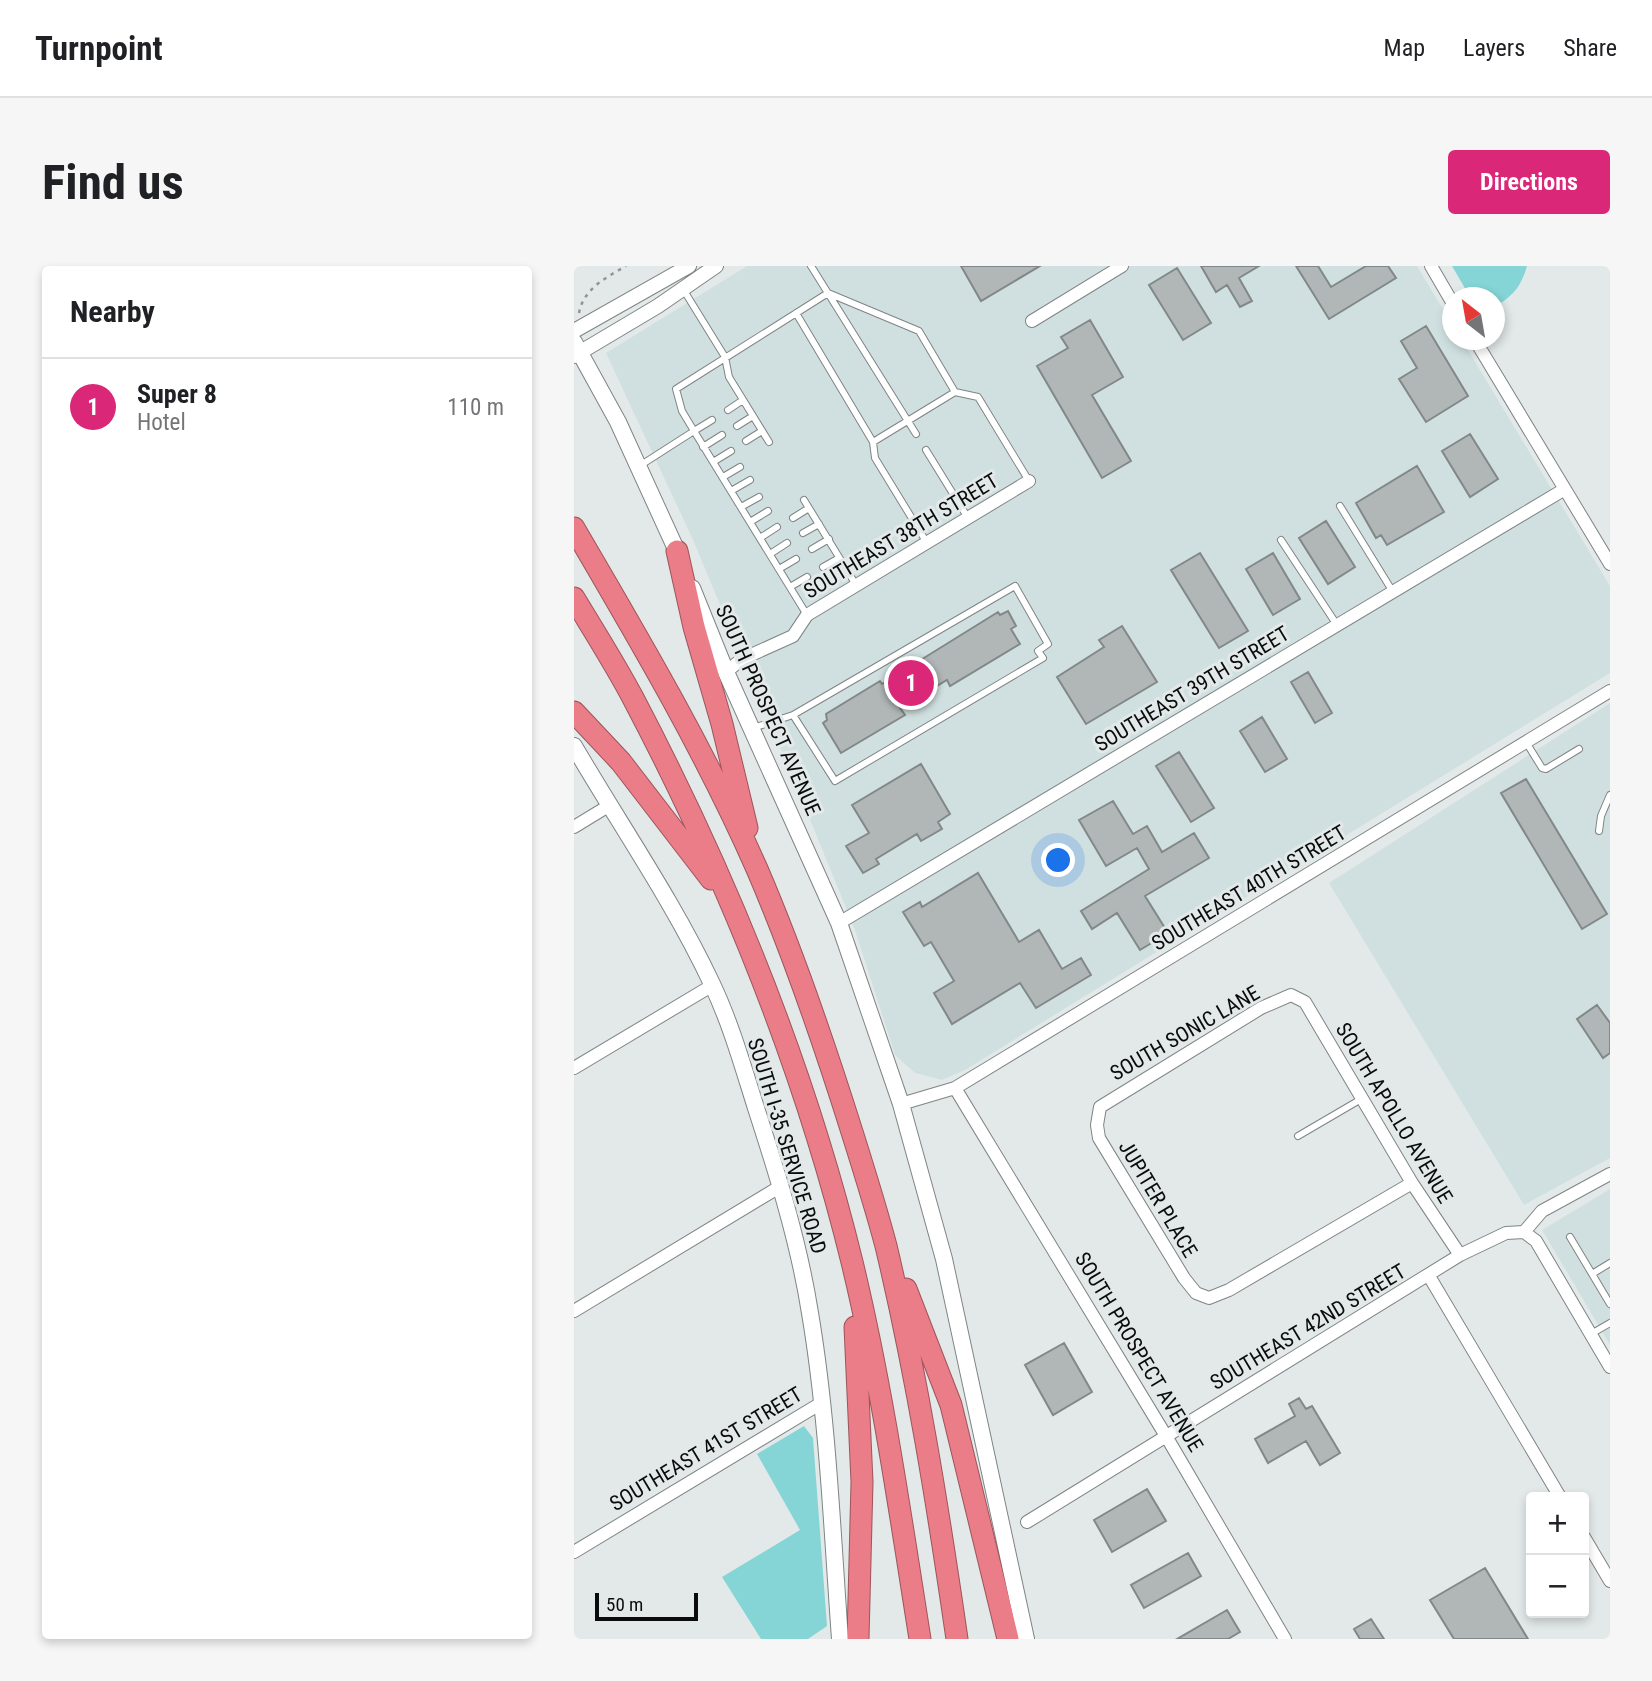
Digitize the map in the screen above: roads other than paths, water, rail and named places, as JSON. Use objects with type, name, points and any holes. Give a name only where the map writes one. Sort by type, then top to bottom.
[{"type":"highway","points":[[574,528],[696,744],[756,868],[810,1004],[876,1209],[951,1405],[1008,1639]]},
{"type":"highway","points":[[677,551],[694,628],[722,724],[756,868]]},
{"type":"highway","points":[[574,598],[632,696],[696,825],[732,905],[794,1067],[825,1163],[852,1262],[883,1408],[920,1639]]},
{"type":"highway","points":[[574,712],[649,796],[732,905]]},
{"type":"highway","points":[[876,1209],[915,1382],[957,1639]]},
{"type":"highway","points":[[842,1638],[862,1482],[852,1262]]},
{"type":"main road","name":"SOUTH PROSPECT AVENUE","points":[[576,350],[618,422],[639,466],[726,672],[839,923],[901,1104]]},
{"type":"main road","name":"SOUTH I-35 SERVICE ROAD","points":[[574,746],[579,767],[610,805],[677,917],[713,985],[781,1186],[810,1311],[823,1402],[842,1638]]},
{"type":"main road","points":[[901,1104],[944,1259],[1026,1639]]},
{"type":"street","points":[[574,331],[689,266]]},
{"type":"street","points":[[576,350],[658,306],[716,266]]},
{"type":"street","points":[[1032,321],[1122,266]]},
{"type":"street","points":[[1431,266],[1443,287]]},
{"type":"street","points":[[1481,350],[1610,564]]},
{"type":"street","name":"SOUTHEAST 38TH STREET","points":[[726,672],[742,659],[793,636],[807,615],[1030,481]]},
{"type":"street","name":"SOUTHEAST 39TH STREET","points":[[839,923],[1565,489]]},
{"type":"street","name":"SOUTHEAST 40TH STREET","points":[[901,1104],[955,1088],[1610,691]]},
{"type":"street","points":[[574,827],[610,805]]},
{"type":"street","points":[[574,1068],[713,985]]},
{"type":"street","name":"SOUTH APOLLO AVENUE","points":[[1291,995],[1305,1002],[1412,1183],[1461,1255]]},
{"type":"street","name":"SOUTH SONIC LANE","points":[[1100,1107],[1261,1008],[1291,995]]},
{"type":"street","name":"SOUTH PROSPECT AVENUE","points":[[955,1088],[1166,1436],[1285,1639]]},
{"type":"street","name":"JUPITER PLACE","points":[[1100,1107],[1097,1125],[1099,1138],[1184,1278],[1196,1293],[1209,1298],[1229,1290],[1412,1183]]},
{"type":"street","points":[[1610,1174],[1542,1211],[1524,1232],[1536,1241],[1610,1367]]},
{"type":"street","points":[[574,1311],[781,1186]]},
{"type":"street","name":"SOUTHEAST 42ND STREET","points":[[1027,1521],[1461,1255],[1506,1233],[1524,1232]]},
{"type":"street","points":[[1429,1276],[1557,1492]]},
{"type":"street","name":"SOUTHEAST 41ST STREET","points":[[574,1552],[823,1402]]},
{"type":"street","points":[[1589,1545],[1610,1581]]},
{"type":"lane","points":[[811,266],[916,434]]},
{"type":"lane","points":[[683,289],[725,357],[729,377],[769,442]]},
{"type":"lane","points":[[807,615],[682,411],[676,389],[828,293]]},
{"type":"lane","points":[[828,293],[919,331],[955,392]]},
{"type":"lane","points":[[796,313],[873,442],[875,458],[927,543]]},
{"type":"lane","points":[[873,442],[955,392],[978,397],[1030,481]]},
{"type":"lane","points":[[728,410],[743,400]]},
{"type":"lane","points":[[737,426],[753,416]]},
{"type":"lane","points":[[639,466],[712,420]]},
{"type":"lane","points":[[746,441],[762,431]]},
{"type":"lane","points":[[704,447],[722,435]]},
{"type":"lane","points":[[926,450],[968,518]]},
{"type":"lane","points":[[713,462],[731,451]]},
{"type":"lane","points":[[723,477],[740,467]]},
{"type":"lane","points":[[731,491],[750,480]]},
{"type":"lane","points":[[741,508],[759,497]]},
{"type":"lane","points":[[804,500],[856,585]]},
{"type":"lane","points":[[1340,506],[1393,592]]},
{"type":"lane","points":[[793,517],[809,508]]},
{"type":"lane","points":[[750,522],[768,512]]},
{"type":"lane","points":[[803,533],[819,524]]},
{"type":"lane","points":[[760,538],[777,527]]},
{"type":"lane","points":[[812,549],[828,539]]},
{"type":"lane","points":[[1281,540],[1337,625]]},
{"type":"lane","points":[[769,554],[787,543]]},
{"type":"lane","points":[[823,568],[839,558]]},
{"type":"lane","points":[[779,569],[796,559]]},
{"type":"lane","points":[[790,587],[807,577]]},
{"type":"lane","points":[[753,728],[793,715],[1014,586],[1048,644],[1038,651],[1043,658],[835,781],[793,715]]},
{"type":"lane","points":[[1526,742],[1542,768],[1546,769],[1579,749]]},
{"type":"lane","points":[[1599,831],[1601,816],[1610,794]]},
{"type":"lane","points":[[1298,1136],[1363,1098]]},
{"type":"lane","points":[[1570,1237],[1610,1304]]},
{"type":"lane","points":[[1592,1274],[1610,1263]]},
{"type":"lane","points":[[1591,1334],[1610,1323]]},
{"type":"place","name":"Super 8","points":[[911,683]]}]
